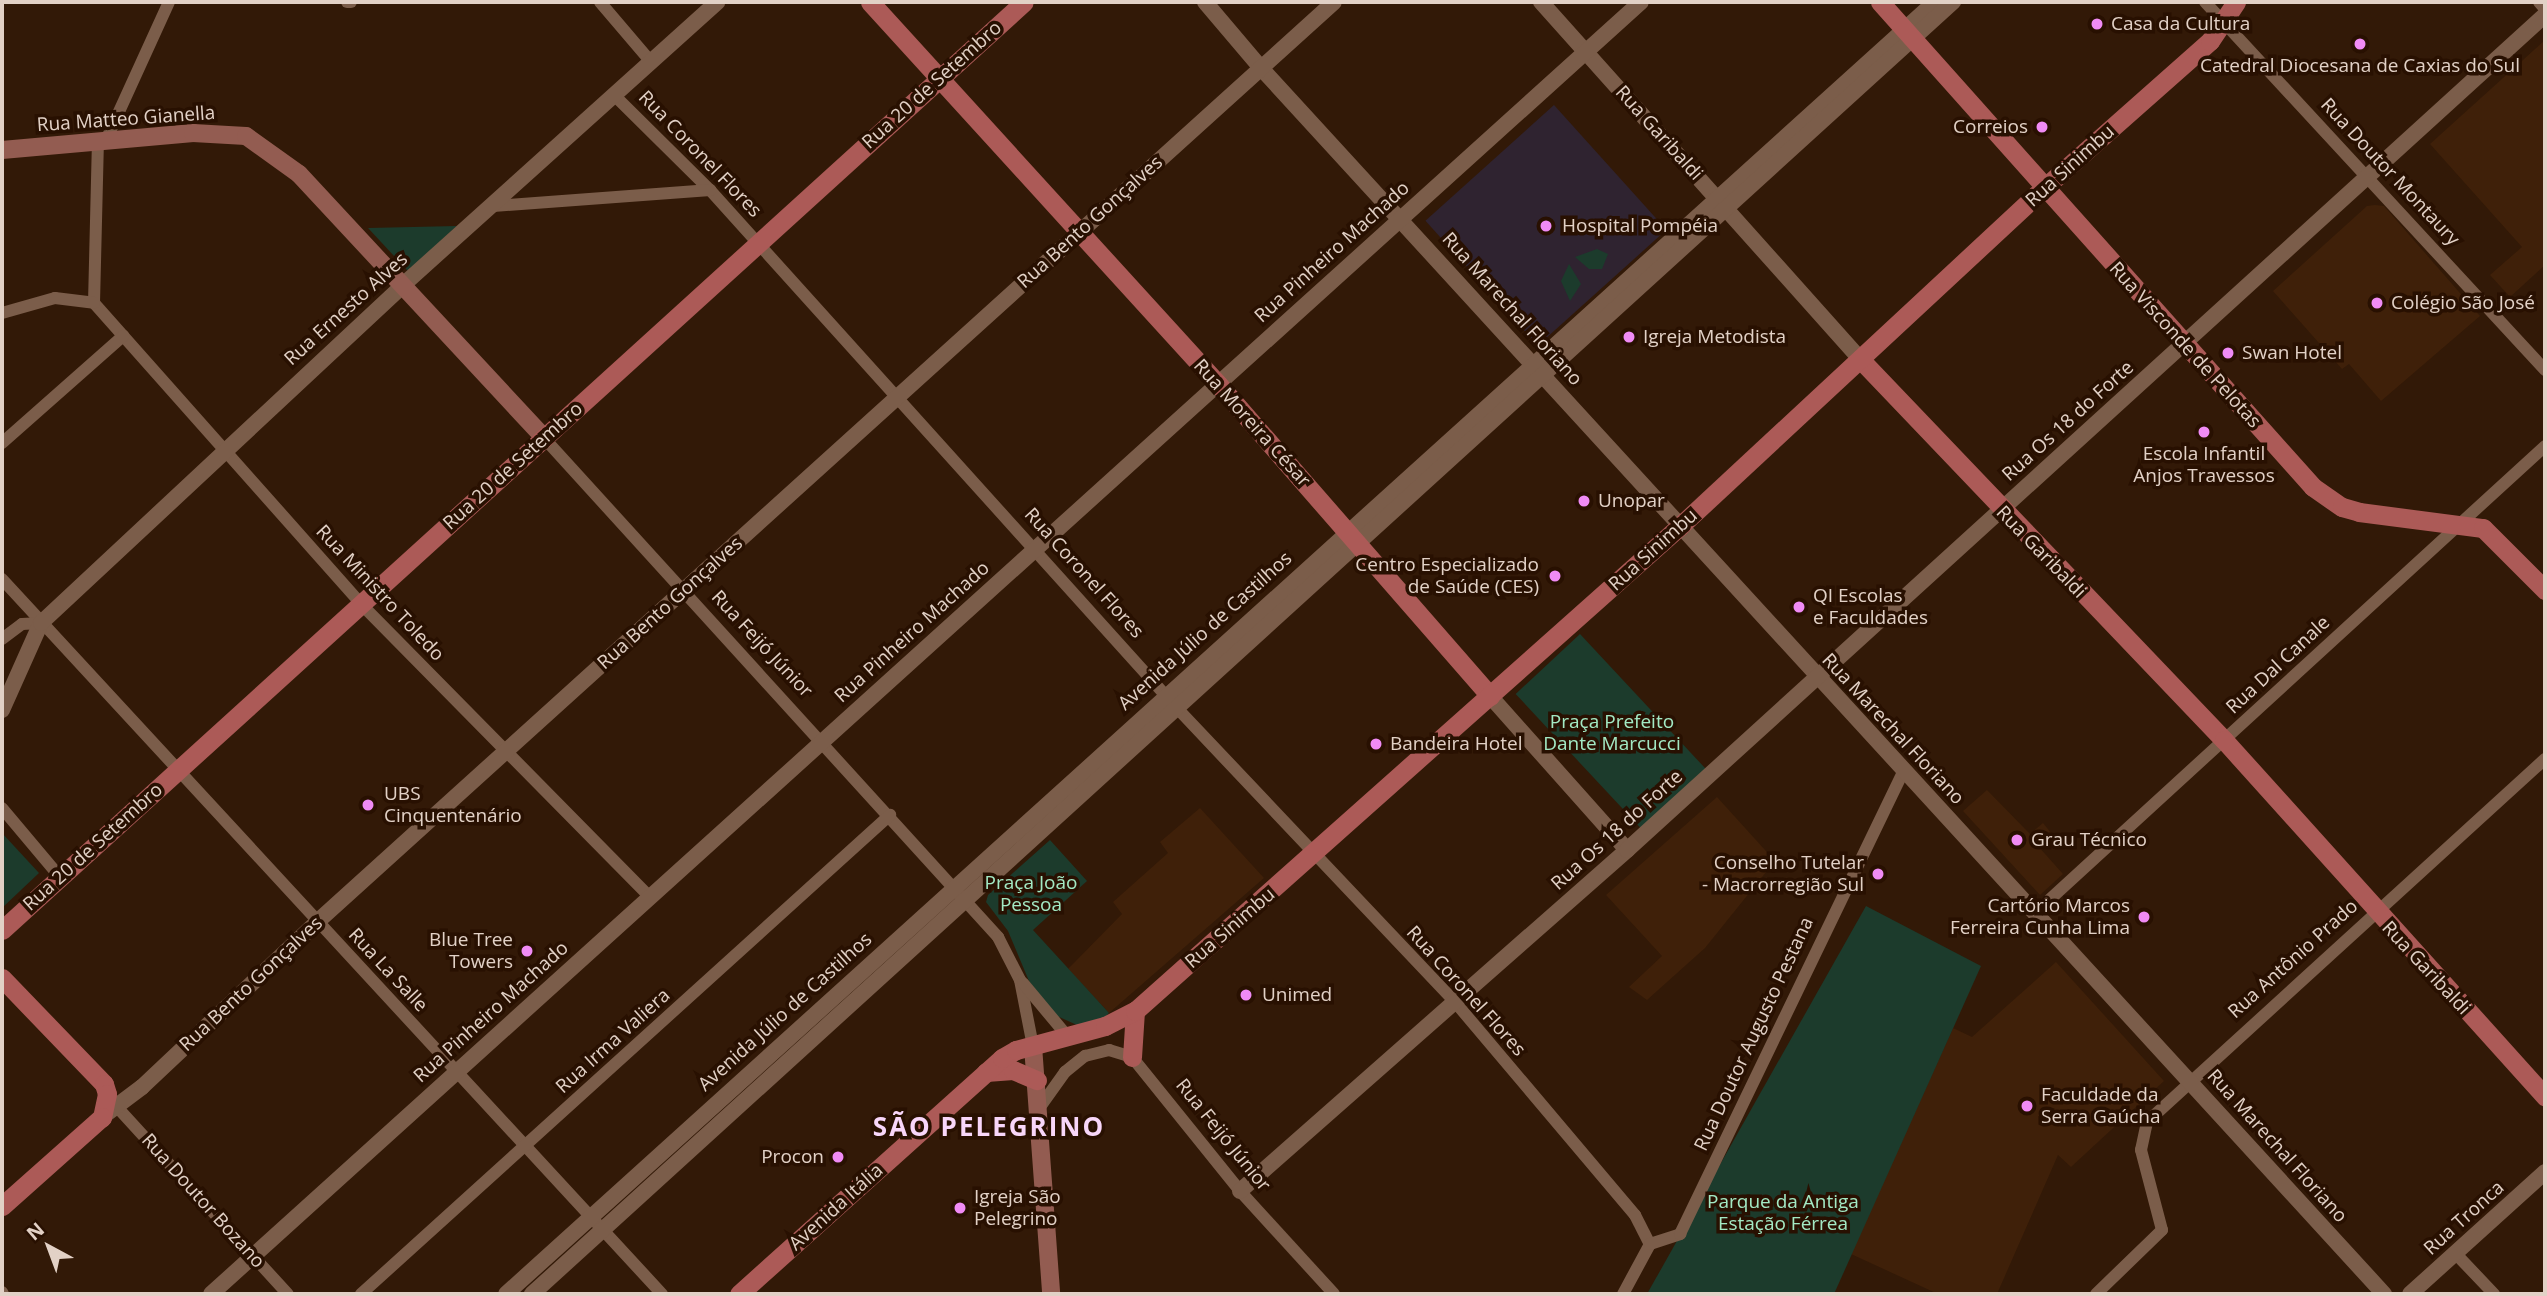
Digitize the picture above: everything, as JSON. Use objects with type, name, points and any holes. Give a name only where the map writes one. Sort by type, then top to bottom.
[{"type":"main road","name":"Rua Moreira César","points":[[870,2],[1218,384],[1490,696]]},
{"type":"main road","name":"Rua 20 de Setembro","points":[[2,930],[1024,2]]},
{"type":"main road","name":"Rua Visconde de Pelotas","points":[[1880,2],[2184,344],[2328,499],[2359,512],[2462,522],[2495,535],[2545,590]]},
{"type":"main road","name":"Rua Sinimbu","points":[[1032,1046],[1068,1037],[1135,1011],[1680,526],[2045,187],[2210,41],[2236,2]]},
{"type":"main road","name":"Rua Matteo Gianella","points":[[2,150],[102,139],[213,132],[246,136],[299,174],[403,285]]},
{"type":"main road","name":"Rua Feijó Júnior","points":[[403,285],[544,438]]},
{"type":"main road","name":"Rua Garibaldi","points":[[1860,359],[2001,511],[2224,740],[2374,911],[2545,1097]]},
{"type":"main road","points":[[2,978],[104,1084],[109,1112]]},
{"type":"main road","points":[[1132,1057],[1135,1011]]},
{"type":"main road","points":[[1032,1046],[1040,1107],[1051,1294]]},
{"type":"main road","name":"Avenida Itália","points":[[739,1294],[986,1072],[1009,1054],[1032,1046]]},
{"type":"main road","points":[[986,1072],[1013,1070],[1037,1080]]},
{"type":"main road","name":"Rua Bento Gonçalves","points":[[3,1206],[109,1112]]},
{"type":"street","points":[[2,313],[55,298],[94,303],[102,139],[169,2]]},
{"type":"street","points":[[600,2],[651,62]]},
{"type":"street","name":"Rua Ernesto Alves","points":[[2,639],[22,624],[41,623],[223,450],[717,2]]},
{"type":"street","name":"Rua Marechal Floriano","points":[[1205,2],[1261,68],[1401,218],[1903,772],[2035,912],[2384,1294]]},
{"type":"street","name":"Rua Bento Gonçalves","points":[[109,1112],[142,1087],[317,922],[1334,2]]},
{"type":"street","name":"Rua Garibaldi","points":[[1541,2],[1860,359]]},
{"type":"street","name":"Rua Pinheiro Machado","points":[[211,1294],[1641,2]]},
{"type":"street","name":"Avenida Júlio de Castilhos","points":[[1910,34],[1935,2]]},
{"type":"street","name":"Avenida Júlio de Castilhos","points":[[506,1294],[859,973],[960,893],[1721,201],[1910,34],[1953,2]]},
{"type":"street","name":"Rua Doutor Montaury","points":[[2205,2],[2369,176],[2545,370]]},
{"type":"street","points":[[2539,2],[2545,9]]},
{"type":"street","name":"Rua Os 18 do Forte","points":[[1240,1191],[1628,850],[2545,15]]},
{"type":"street","name":"Rua Coronel Flores","points":[[614,94],[710,190],[899,395],[1171,701],[1455,1002],[1634,1215],[1650,1244]]},
{"type":"street","points":[[493,206],[710,190]]},
{"type":"street","name":"Rua Ministro Toledo","points":[[94,303],[361,604],[650,897]]},
{"type":"street","points":[[2,443],[123,336]]},
{"type":"street","name":"Rua Feijó Júnior","points":[[544,438],[960,893],[998,937],[1020,980],[1068,1037]]},
{"type":"street","name":"Rua Dal Canale","points":[[2035,912],[2545,446]]},
{"type":"street","name":"Rua La Salle","points":[[2,579],[176,771],[527,1145],[662,1294]]},
{"type":"street","points":[[2,710],[41,623]]},
{"type":"street","name":"Rua Moreira César","points":[[1490,696],[1628,850]]},
{"type":"street","name":"Rua Antônio Prado","points":[[2096,1294],[2156,1240],[2163,1220],[2144,1170],[2142,1138],[2147,1122],[2188,1080],[2545,759]]},
{"type":"street","name":"Rua Doutor Augusto Pestana","points":[[1650,1244],[1680,1234],[1903,772]]},
{"type":"street","points":[[2,808],[60,877]]},
{"type":"street","name":"Rua Irma Valiera","points":[[361,1294],[890,815]]},
{"type":"street","name":"Avenida Júlio de Castilhos","points":[[532,1294],[870,986],[960,893]]},
{"type":"street","points":[[859,973],[870,986]]},
{"type":"street","name":"Rua Feijó Júnior","points":[[1020,980],[1032,1046]]},
{"type":"street","points":[[816,1013],[827,1026]]},
{"type":"street","points":[[1040,1107],[1065,1072],[1093,1052],[1109,1050],[1132,1057]]},
{"type":"street","points":[[774,1051],[785,1064]]},
{"type":"street","name":"Rua Feijó Júnior","points":[[1132,1057],[1240,1191],[1334,1294]]},
{"type":"street","points":[[104,1084],[142,1087]]},
{"type":"street","points":[[728,1092],[739,1105]]},
{"type":"street","name":"Rua Doutor Bozano","points":[[109,1112],[288,1294]]},
{"type":"street","points":[[640,1172],[652,1185]]},
{"type":"street","name":"Rua Tronca","points":[[2410,1294],[2545,1172]]},
{"type":"street","points":[[1623,1294],[1650,1244]]},
{"type":"street","points":[[2455,1253],[2494,1294]]},
{"type":"street","points":[[546,1258],[557,1271]]},
{"type":"shaded area","points":[[2545,40],[2545,265],[2510,297],[2490,275],[2522,247],[2430,144]]},
{"type":"shaded area","name":"Hospital Pompéia","points":[[1554,105],[1666,230],[1538,346],[1425,221]]},
{"type":"shaded area","name":"Colégio São José","points":[[2367,206],[2384,206],[2480,316],[2381,401],[2349,364],[2342,369],[2273,291]]},
{"type":"shaded area","name":"Grau Técnico","points":[[1987,790],[2030,834],[2043,823],[2052,834],[2038,846],[2063,874],[2040,895],[1963,811]]},
{"type":"shaded area","points":[[1717,797],[1775,861],[1705,948],[1647,1000],[1629,987],[1662,956],[1606,895]]},
{"type":"shaded area","points":[[1200,808],[1264,878],[1109,1013],[1068,969],[1122,914],[1113,902],[1168,853],[1160,842]]},
{"type":"shaded area","name":"Faculdade da Serra Gaúcha","points":[[2056,962],[2164,1081],[2071,1167],[2058,1155],[1997,1294],[1938,1294],[1851,1254],[1953,1028],[1972,1037]]},
{"type":"green space","points":[[457,226],[408,271],[368,228]]},
{"type":"green space","points":[[1597,249],[1608,254],[1602,269],[1589,269],[1575,257]]},
{"type":"green space","points":[[1569,264],[1581,284],[1570,301],[1561,281]]},
{"type":"green space","name":"Praça Prefeito Dante Marcucci","points":[[1580,634],[1705,769],[1641,829],[1516,694]]},
{"type":"green space","points":[[2,833],[39,873],[2,908]]},
{"type":"green space","name":"Praça João Pessoa","points":[[1050,840],[1087,881],[1033,930],[1109,1013],[1101,1021],[1079,1026],[1055,1015],[1029,981],[1008,931],[986,902],[988,895]]},
{"type":"green space","name":"Parque da Antiga Estação Férrea","points":[[1866,906],[1981,966],[1834,1294],[1647,1294]]},
{"type":"place","name":"Casa da Cultura","points":[[2097,24]]},
{"type":"place","name":"Catedral Diocesana de Caxias do Sul","points":[[2360,44]]},
{"type":"place","name":"Correios","points":[[2042,127]]},
{"type":"place","name":"Hospital Pompéia","points":[[1546,226]]},
{"type":"place","name":"Colégio São José","points":[[2377,303]]},
{"type":"place","name":"Igreja Metodista","points":[[1629,337]]},
{"type":"place","name":"Swan Hotel","points":[[2228,353]]},
{"type":"place","name":"Escola Infantil Anjos Travessos","points":[[2204,432]]},
{"type":"place","name":"Unopar","points":[[1584,501]]},
{"type":"place","name":"Centro Especializado de Saúde (CES)","points":[[1555,576]]},
{"type":"place","name":"QI Escolas e Faculdades","points":[[1799,607]]},
{"type":"place","name":"Bandeira Hotel","points":[[1376,744]]},
{"type":"place","name":"UBS Cinquentenário","points":[[368,805]]},
{"type":"place","name":"Grau Técnico","points":[[2017,840]]},
{"type":"place","name":"Conselho Tutelar - Macrorregião Sul","points":[[1878,874]]},
{"type":"place","name":"Cartório Marcos Ferreira Cunha Lima","points":[[2144,917]]},
{"type":"place","name":"Blue Tree Towers","points":[[527,951]]},
{"type":"place","name":"Unimed","points":[[1246,995]]},
{"type":"place","name":"Faculdade da Serra Gaúcha","points":[[2027,1106]]},
{"type":"place","name":"Procon","points":[[838,1157]]},
{"type":"place","name":"Igreja São Pelegrino","points":[[960,1208]]},
{"type":"district","name":"SÃO PELEGRINO","points":[[989,1127]]}]
